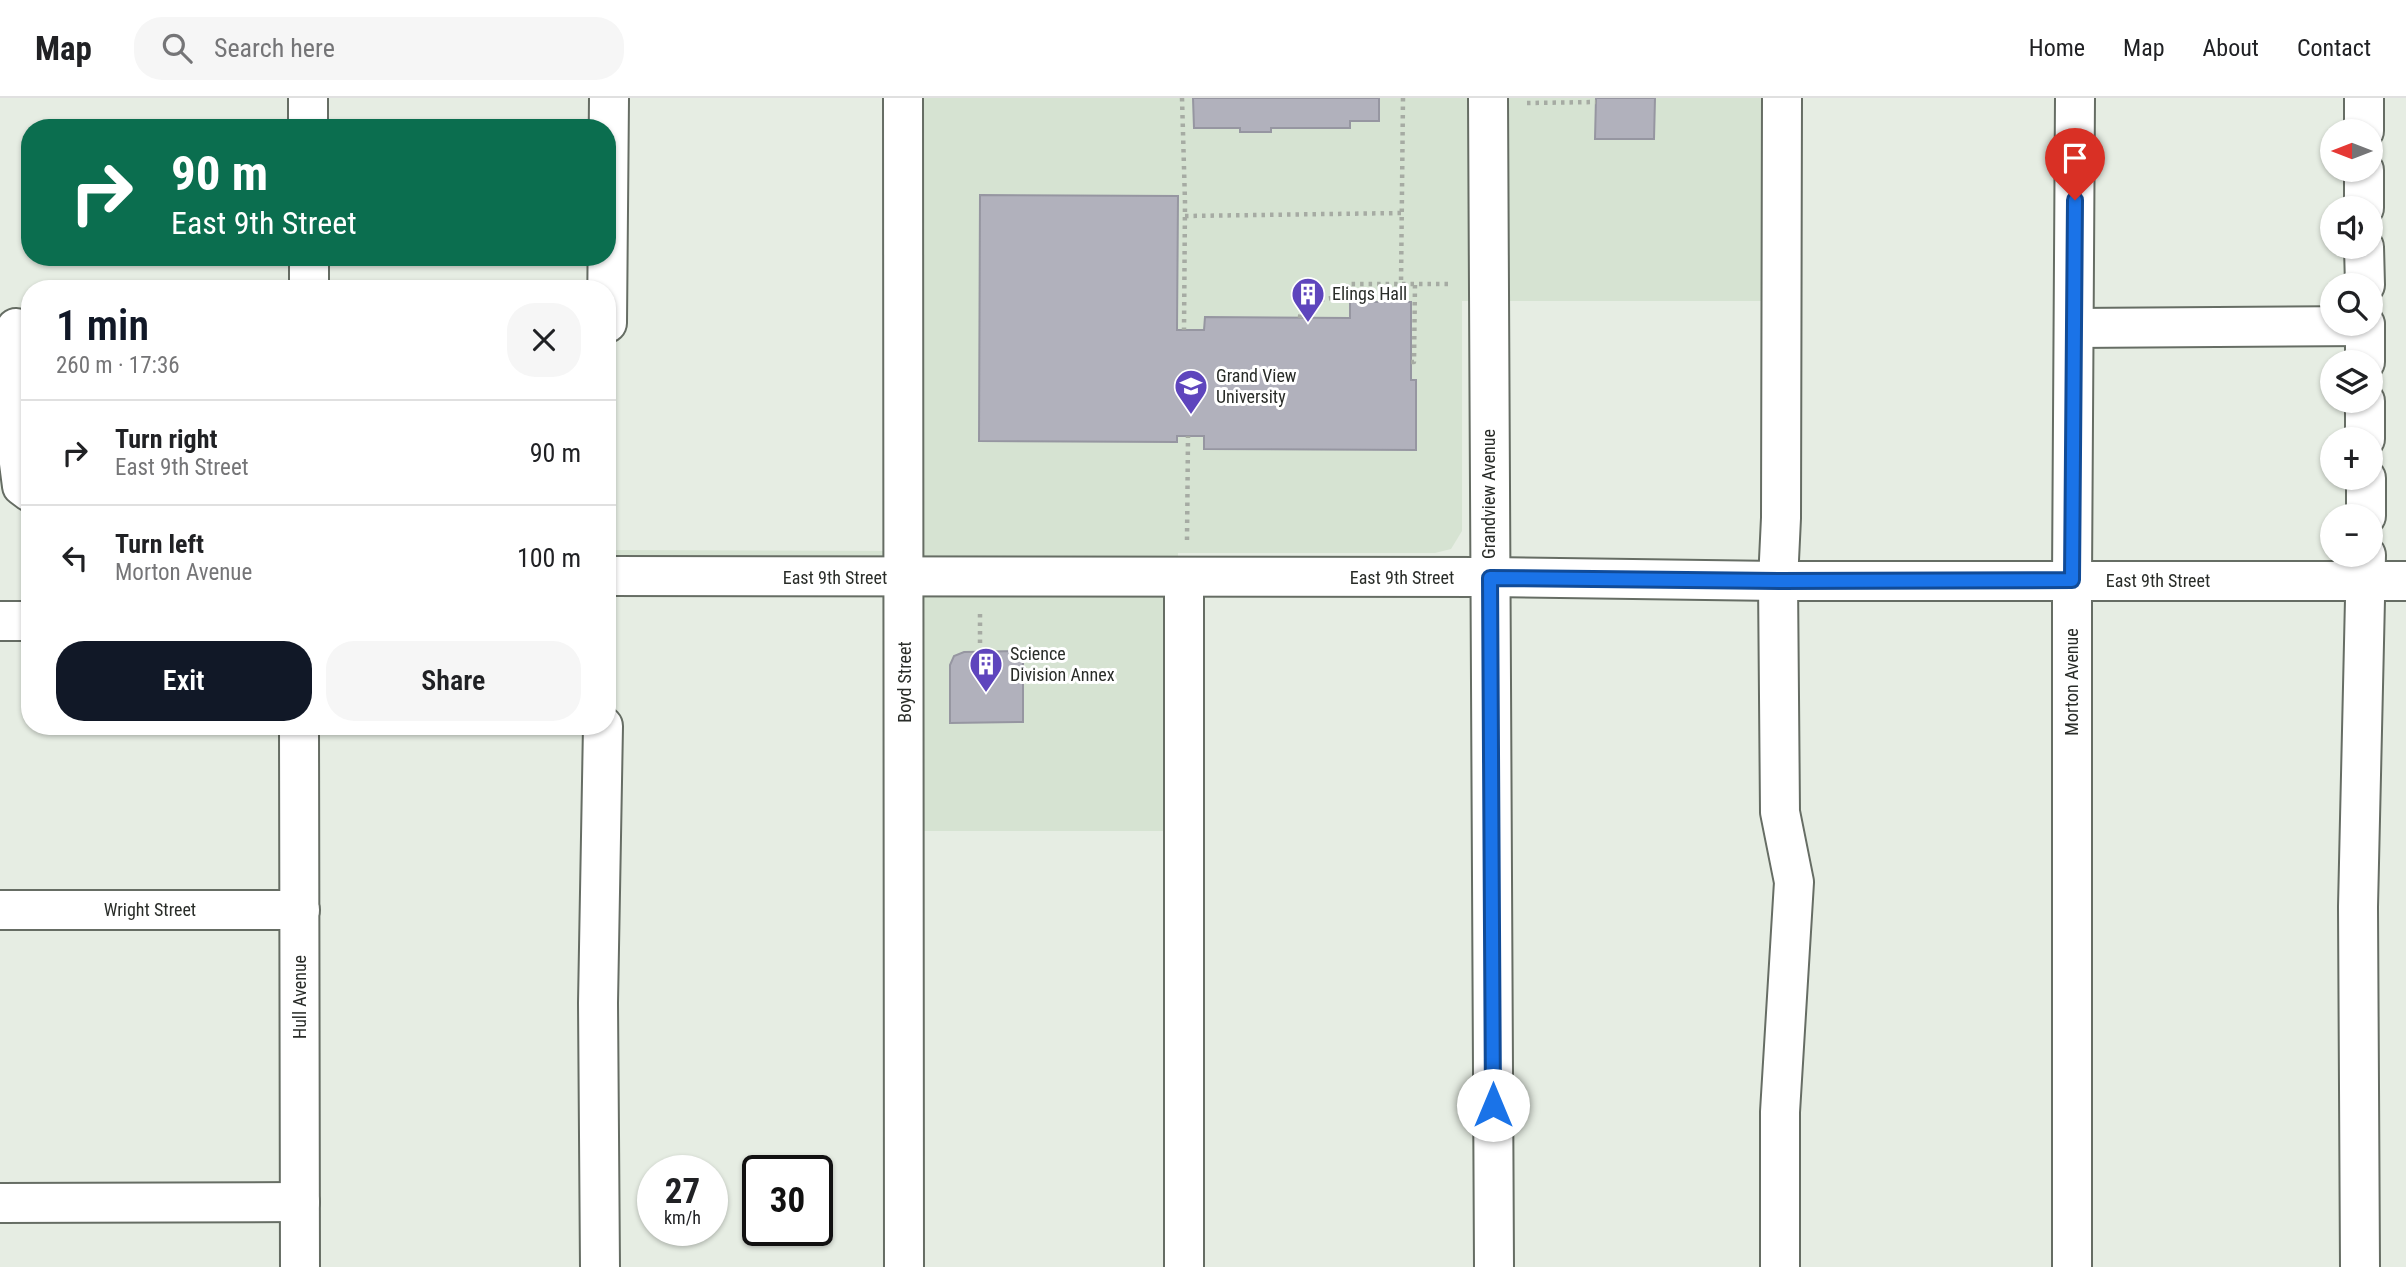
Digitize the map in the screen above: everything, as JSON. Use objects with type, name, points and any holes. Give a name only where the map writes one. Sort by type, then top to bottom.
[{"type":"street","points":[[308,98],[308,119]]},
{"type":"street","points":[[609,98],[609,119]]},
{"type":"street","name":"Boyd Street","points":[[903,98],[904,1267]]},
{"type":"street","points":[[1780,1267],[1780,1112],[1794,882],[1780,812],[1782,98]]},
{"type":"street","name":"Morton Avenue","points":[[2072,1267],[2075,98]]},
{"type":"street","points":[[2364,98],[2364,119]]},
{"type":"street","name":"Grandview Avenue","points":[[1488,101],[1494,1267]]},
{"type":"street","points":[[15,328],[14,425],[21,478]]},
{"type":"street","points":[[2074,328],[2365,337]]},
{"type":"street","points":[[2360,1267],[2358,908],[2366,568]]},
{"type":"street","name":"East 9th Street","points":[[616,576],[2072,580],[2366,568],[2406,581]]},
{"type":"street","points":[[1184,1267],[1186,578]]},
{"type":"street","points":[[0,621],[21,621]]},
{"type":"street","name":"Hull Avenue","points":[[299,735],[300,1267]]},
{"type":"street","points":[[600,1267],[598,1003],[603,735]]},
{"type":"street","name":"Wright Street","points":[[0,910],[300,910]]},
{"type":"street","points":[[0,1203],[300,1202]]},
{"type":"path","points":[[1182,98],[1184,330]]},
{"type":"path","points":[[1401,284],[1403,98]]},
{"type":"path","points":[[1488,101],[1596,102]]},
{"type":"path","points":[[1185,216],[1402,213]]},
{"type":"path","points":[[1300,318],[1301,304],[1347,295],[1347,284],[1489,284]]},
{"type":"path","points":[[1410,362],[1414,362],[1415,284]]},
{"type":"path","points":[[1186,578],[1188,436]]},
{"type":"shaded area","name":"Grand View University","points":[[920,98],[1769,98],[1771,301],[1462,301],[1462,531],[1451,549],[1435,553],[1178,553],[1179,831],[918,831],[919,578],[616,576],[616,550],[919,551]]},
{"type":"building","points":[[1193,98],[1379,98],[1379,121],[1350,121],[1350,128],[1271,128],[1271,132],[1240,132],[1240,128],[1194,128]]},
{"type":"building","points":[[1596,98],[1655,98],[1654,139],[1595,139]]},
{"type":"building","name":"Elings Hall","points":[[980,195],[1178,196],[1177,330],[1204,330],[1205,317],[1350,318],[1350,302],[1411,302],[1411,380],[1416,380],[1416,450],[1204,449],[1204,436],[1177,436],[1177,442],[979,441]]},
{"type":"building","name":"Science Division Annex","points":[[1023,651],[1023,722],[950,723],[950,665],[954,656],[964,652]]},
{"type":"place","name":"Elings Hall","points":[[1308,324]]},
{"type":"place","name":"Grand View University","points":[[1191,416]]},
{"type":"place","name":"Science Division Annex","points":[[986,694]]},
{"type":"route","points":[[1493,1105],[1490,578],[2072,580],[2075,200]]}]
